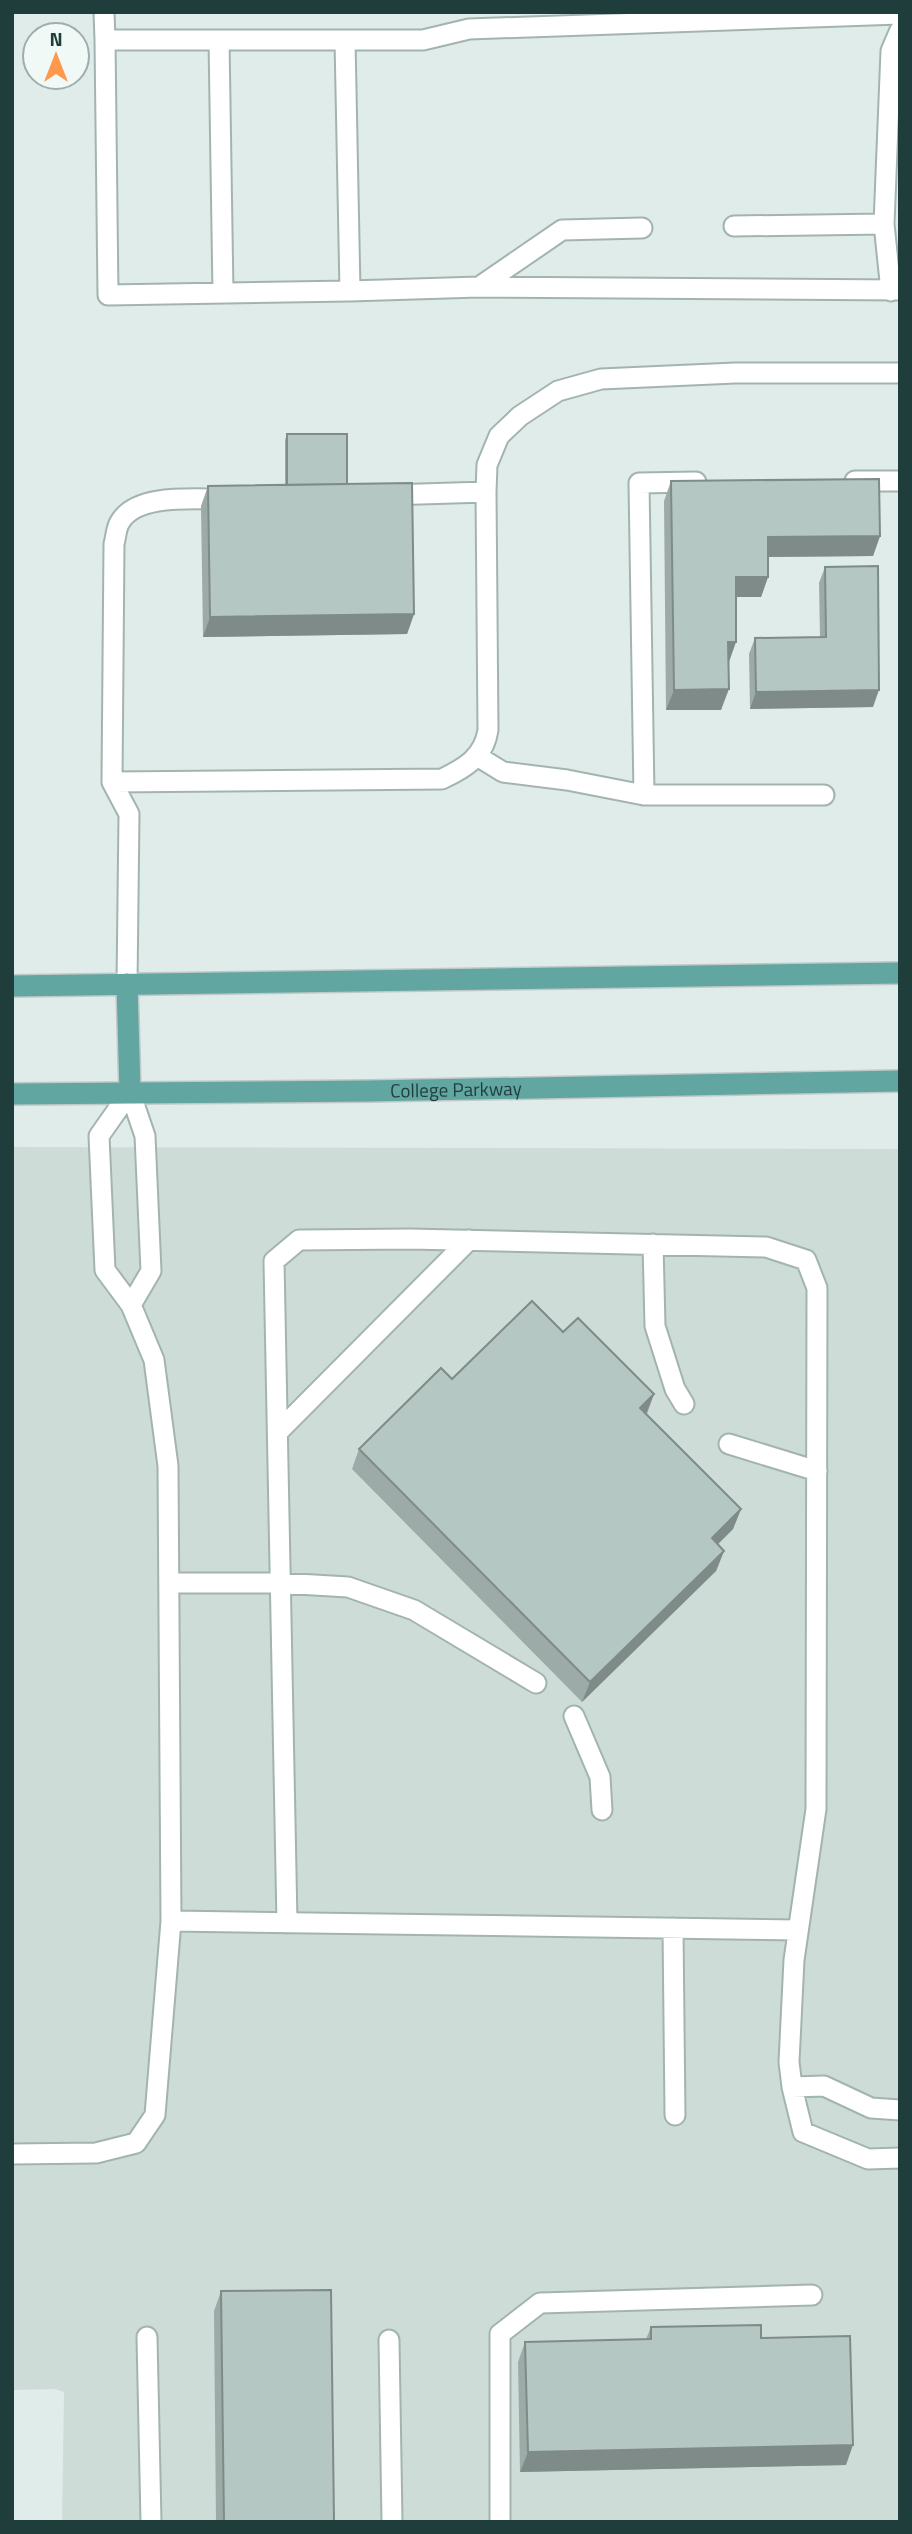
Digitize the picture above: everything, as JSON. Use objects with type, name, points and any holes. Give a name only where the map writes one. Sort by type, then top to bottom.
[{"type":"main road","points":[[12,986],[900,973]]},
{"type":"main road","points":[[127,984],[130,1092]]},
{"type":"main road","name":"College Parkway","points":[[12,1094],[900,1082]]},
{"type":"lane","points":[[104,12],[108,295],[479,287],[895,290],[884,223],[891,51],[900,30]]},
{"type":"lane","points":[[106,40],[423,40],[469,29],[900,14]]},
{"type":"lane","points":[[219,40],[223,293]]},
{"type":"lane","points":[[345,40],[350,291]]},
{"type":"lane","points":[[734,226],[884,223]]},
{"type":"lane","points":[[479,287],[562,230],[642,228]]},
{"type":"lane","points":[[112,782],[442,779],[462,769],[477,757],[486,742],[488,730],[487,464],[499,436],[520,415],[558,391],[601,379],[735,373],[900,373]]},
{"type":"lane","points":[[833,482],[900,481]]},
{"type":"lane","points":[[644,795],[639,483],[708,482]]},
{"type":"lane","points":[[374,495],[486,492]]},
{"type":"lane","points":[[127,984],[129,814],[112,782],[114,544],[119,524],[129,511],[152,501],[249,498]]},
{"type":"lane","points":[[477,757],[503,772],[567,780],[644,795],[824,795]]},
{"type":"lane","points":[[130,1092],[145,1136],[151,1271],[131,1305]]},
{"type":"lane","points":[[12,2154],[96,2153],[136,2143],[155,2115],[171,1921],[168,1466],[154,1360],[131,1305],[106,1270],[99,1136],[130,1092]]},
{"type":"lane","points":[[287,1923],[274,1261],[299,1240],[469,1240],[766,1247],[806,1260],[817,1288],[816,1809],[794,1960],[789,2062],[803,2132],[868,2159],[900,2158]]},
{"type":"lane","points":[[278,1432],[469,1240]]},
{"type":"lane","points":[[653,1244],[655,1326],[675,1389],[684,1404]]},
{"type":"lane","points":[[729,1444],[817,1471]]},
{"type":"lane","points":[[169,1583],[280,1583],[348,1587],[414,1610],[536,1683]]},
{"type":"lane","points":[[574,1716],[600,1777],[602,1810]]},
{"type":"lane","points":[[171,1921],[799,1930]]},
{"type":"lane","points":[[673,1928],[675,2115]]},
{"type":"lane","points":[[792,2087],[824,2086],[871,2108],[900,2110]]},
{"type":"lane","points":[[500,2522],[500,2334],[540,2303],[812,2295]]},
{"type":"lane","points":[[147,2337],[150,2522]]},
{"type":"lane","points":[[389,2340],[392,2522]]},
{"type":"shaded area","points":[[12,1147],[900,1149],[900,2522],[62,2522],[64,2392],[55,2389],[12,2390]]},
{"type":"building","points":[[287,434],[347,434],[347,484],[287,485]]},
{"type":"building","points":[[879,479],[880,536],[768,537],[768,577],[736,577],[736,642],[728,642],[729,689],[674,690],[671,481]]},
{"type":"building","points":[[412,483],[414,614],[210,617],[208,486]]},
{"type":"building","points":[[878,566],[879,690],[756,692],[755,638],[826,637],[825,567]]},
{"type":"building","points":[[532,1301],[563,1332],[578,1318],[654,1394],[640,1408],[741,1509],[712,1538],[724,1551],[590,1682],[359,1449],[441,1368],[452,1379]]},
{"type":"building","points":[[331,2290],[334,2522],[224,2522],[221,2291]]},
{"type":"building","points":[[761,2325],[761,2338],[850,2336],[853,2445],[528,2452],[525,2342],[651,2339],[651,2327]]}]
